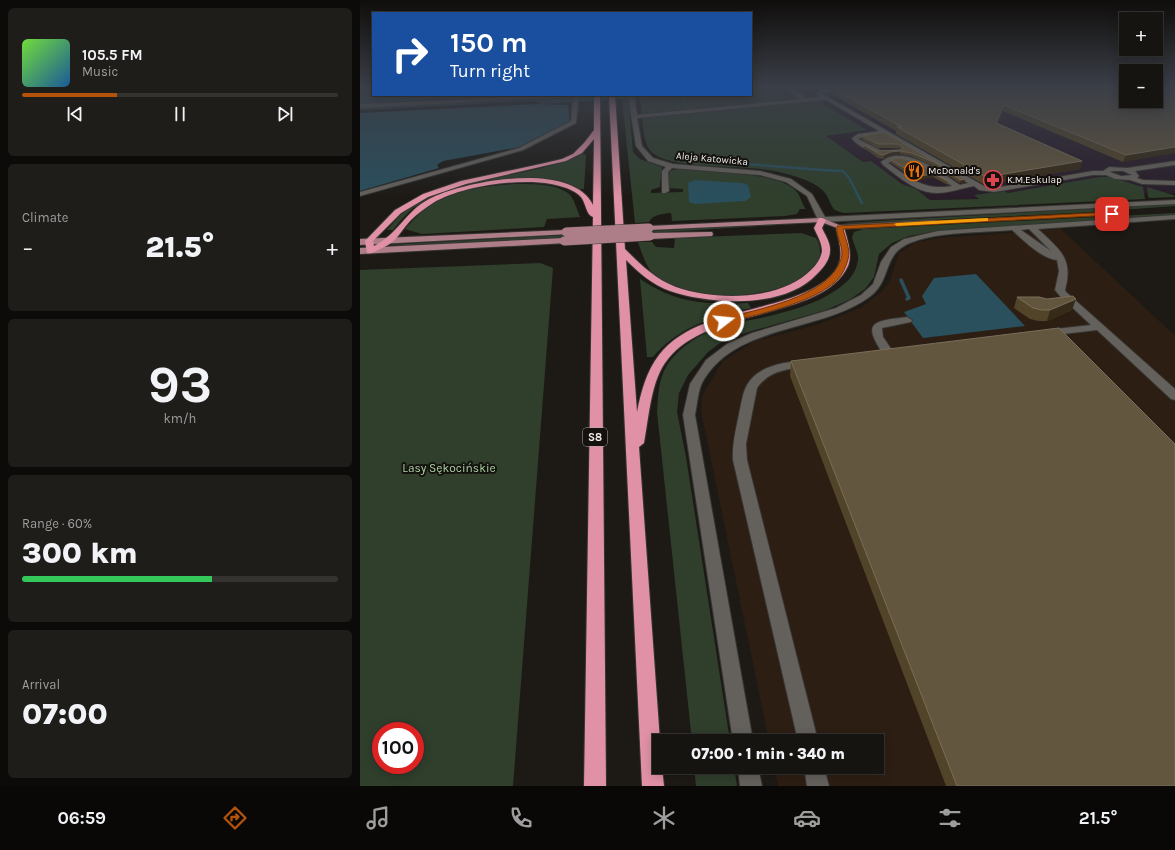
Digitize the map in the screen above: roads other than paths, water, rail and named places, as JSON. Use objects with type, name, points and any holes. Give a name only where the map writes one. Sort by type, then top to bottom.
[{"type":"highway","name":"S8","points":[[595,786],[597,123]]},
{"type":"highway","points":[[614,123],[620,248],[653,786]]},
{"type":"highway","points":[[596,222],[587,200],[576,190],[563,185],[544,182],[506,181],[462,189],[432,201],[411,216],[401,226],[391,240],[370,251],[364,241],[395,214],[419,198],[456,185],[564,160],[575,156],[580,152],[597,130]]},
{"type":"highway","points":[[620,248],[644,273],[662,285],[684,293],[706,297],[746,298],[786,290],[815,274],[823,262],[826,251],[820,224]]},
{"type":"highway","points":[[634,457],[649,388],[655,370],[663,357],[682,340],[710,325],[782,304],[811,294],[822,288],[835,277],[843,265],[845,251],[840,227]]},
{"type":"main road","points":[[364,241],[565,236],[820,224],[840,227]]},
{"type":"main road","points":[[360,251],[565,236]]},
{"type":"street","points":[[360,194],[521,149],[573,123]]},
{"type":"street","name":"Aleja Katowicka","points":[[635,123],[637,142],[642,154],[653,161],[671,166],[758,173],[793,181],[810,194],[818,207],[820,224]]},
{"type":"street","points":[[868,123],[982,188],[994,190],[1081,175],[1107,173],[1118,178],[1132,178],[1142,182],[1175,182]]},
{"type":"street","points":[[884,132],[860,135],[855,138],[876,151],[899,151]]},
{"type":"street","points":[[907,150],[915,149]]},
{"type":"street","points":[[958,187],[911,159],[899,158],[884,162],[924,188],[936,190],[958,187],[974,184]]},
{"type":"street","points":[[1107,173],[1107,170],[1112,169],[1126,170],[1175,163]]},
{"type":"street","points":[[665,191],[665,171],[671,166]]},
{"type":"street","points":[[1126,170],[1135,174],[1136,176],[1132,178]]},
{"type":"street","points":[[820,224],[1175,202]]},
{"type":"street","points":[[840,227],[1175,210]]},
{"type":"street","points":[[742,734],[689,415],[690,401],[696,382],[713,359],[729,346],[758,335],[837,311],[864,297],[875,288],[884,271],[885,262],[893,251],[908,241],[920,237],[938,233],[1175,217]]},
{"type":"street","points":[[1031,227],[1053,249],[1064,266],[1064,274],[1060,290],[1062,294],[1175,396]]},
{"type":"street","points":[[1014,228],[1039,248],[1060,260]]},
{"type":"street","points":[[888,353],[877,336],[877,326],[890,322],[907,320]]},
{"type":"street","points":[[1036,335],[1098,327]]},
{"type":"street","points":[[872,355],[903,351]]},
{"type":"street","points":[[806,734],[740,460],[739,444],[750,393],[755,380],[776,367],[818,362]]},
{"type":"street","points":[[749,774],[751,786]]},
{"type":"street","points":[[815,774],[818,786]]},
{"type":"water","points":[[360,123],[570,123],[570,124],[520,147],[443,161],[437,165],[439,168],[360,191]]},
{"type":"water","points":[[695,180],[742,183],[748,185],[751,197],[745,201],[696,204],[689,202],[688,183]]},
{"type":"water","points":[[976,274],[1025,326],[923,338],[904,312],[926,304],[922,296],[934,278]]},
{"type":"waterway","points":[[711,158],[713,162],[843,171],[849,178],[862,203]]},
{"type":"waterway","points":[[901,280],[909,298],[907,299]]},
{"type":"place","name":"McDonald's","points":[[914,171]]},
{"type":"place","name":"K.M.Eskulap","points":[[993,180]]},
{"type":"park label","name":"Lasy Sękocińskie","points":[[449,468]]}]
